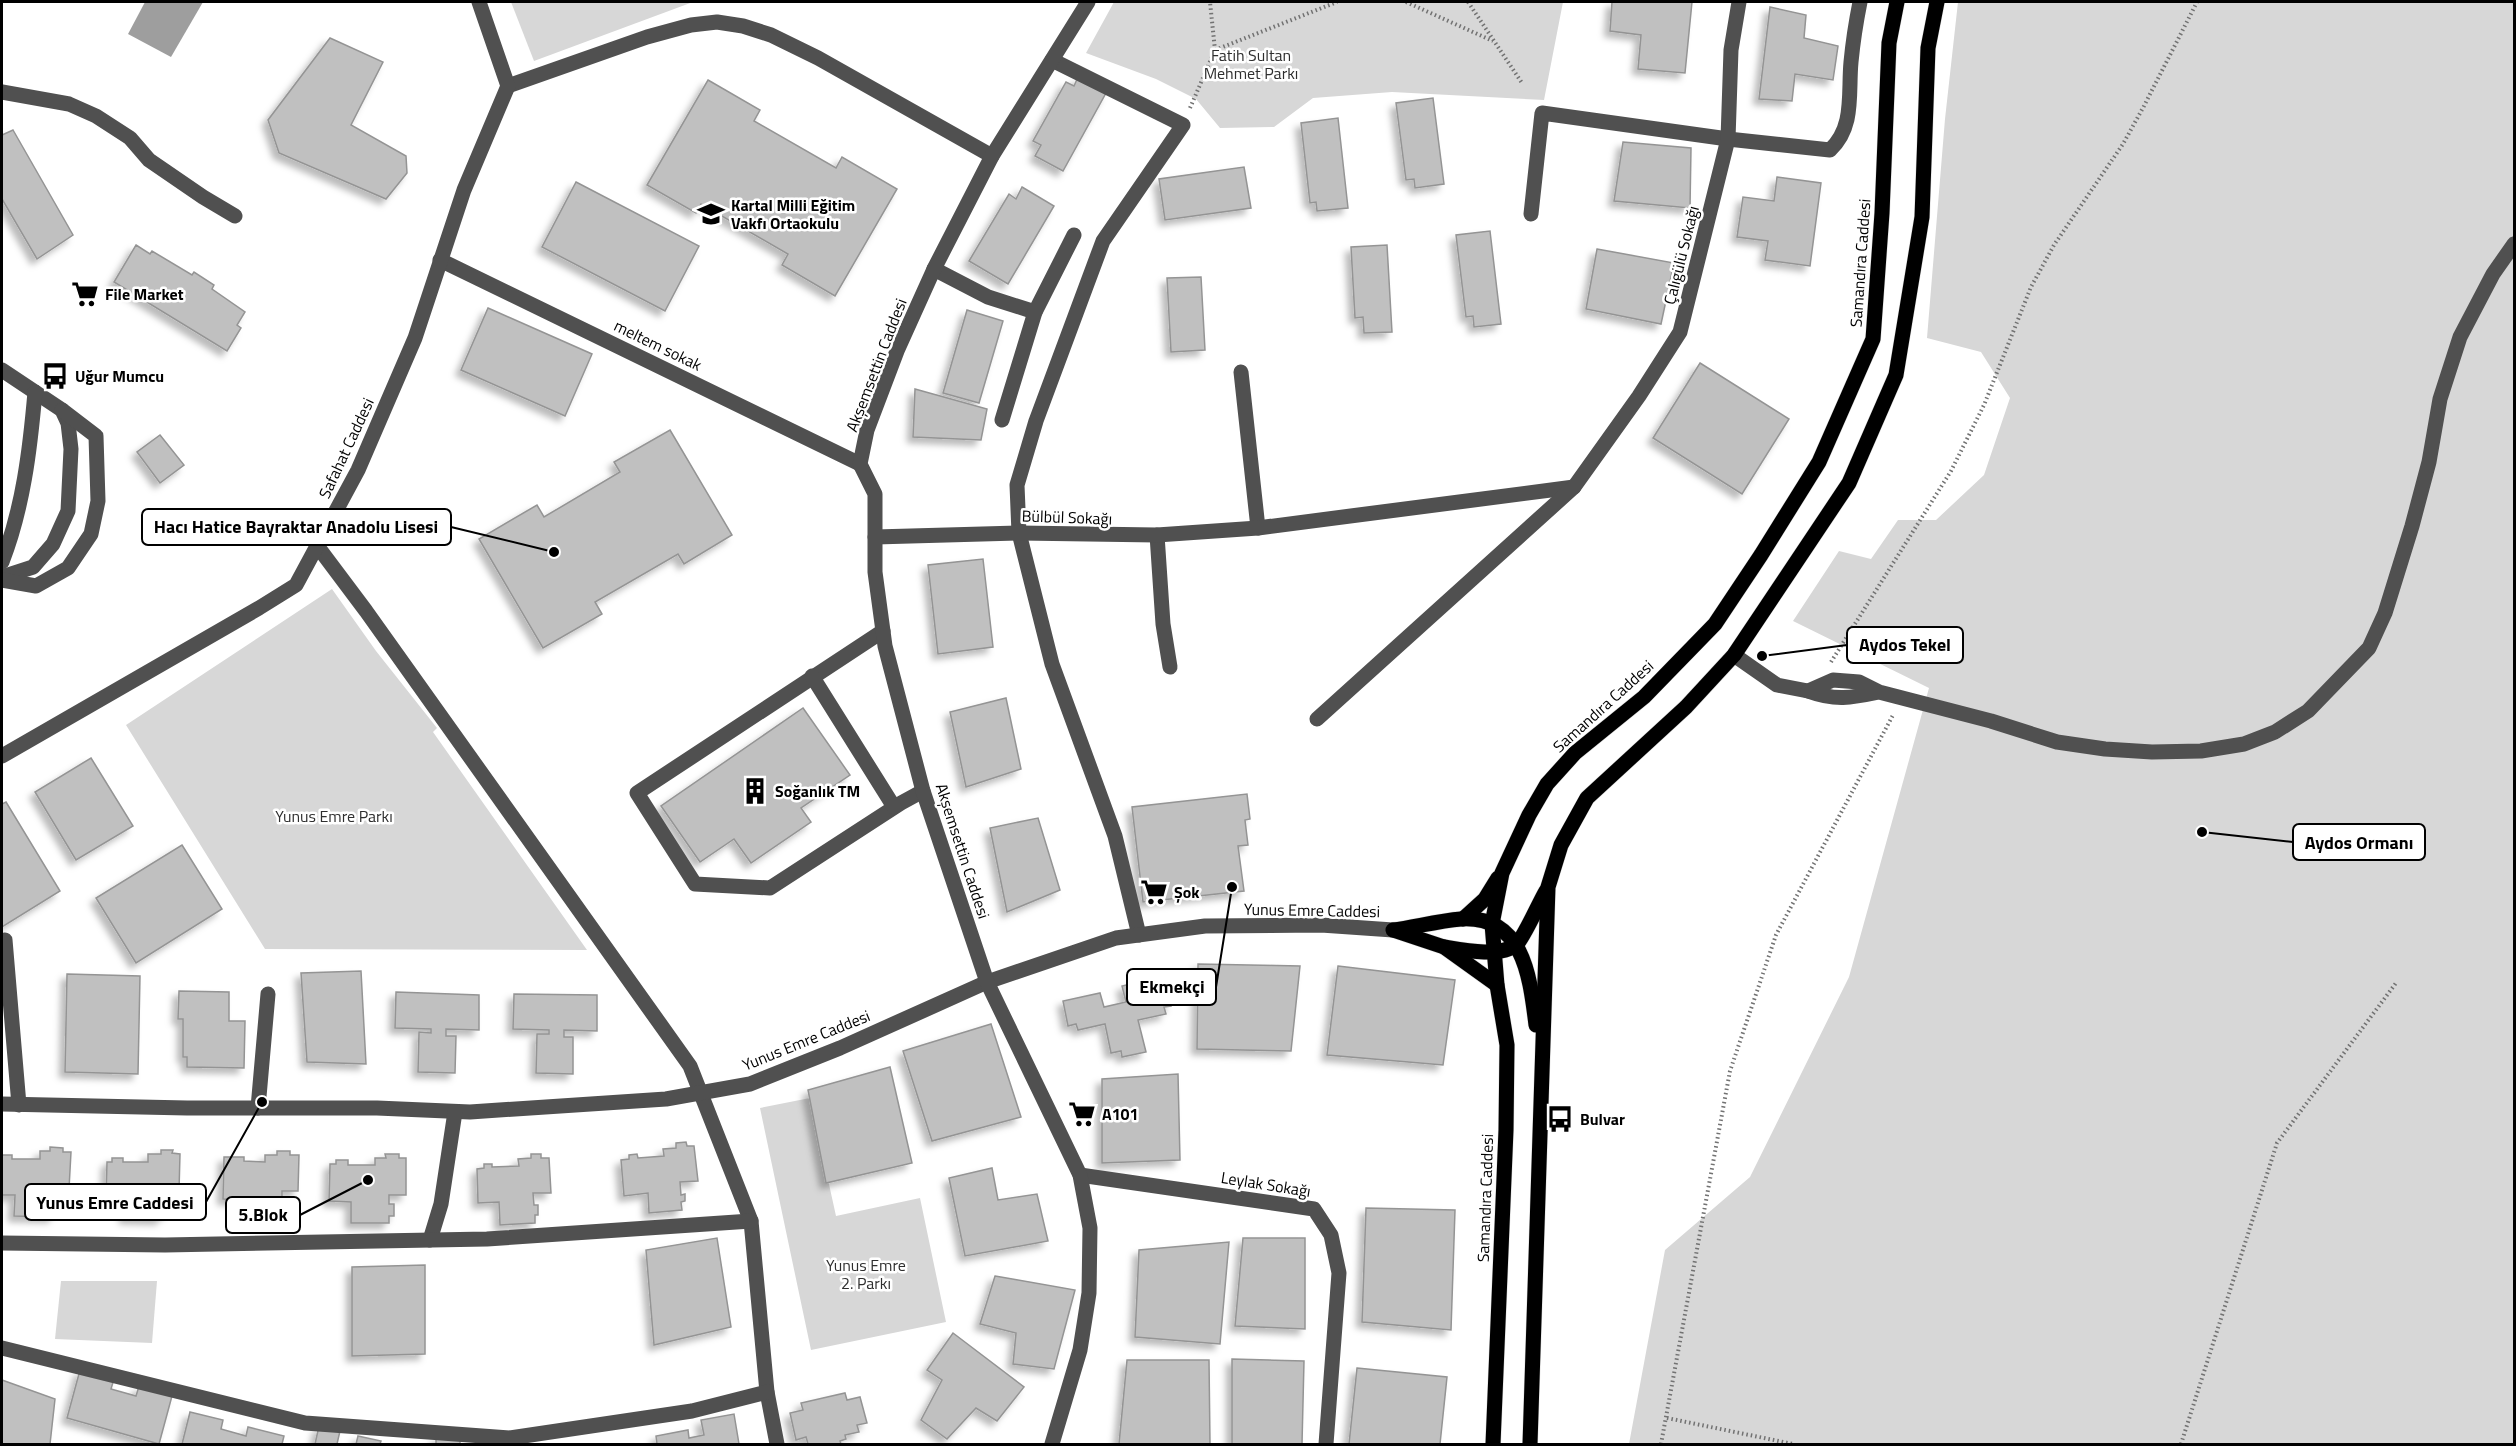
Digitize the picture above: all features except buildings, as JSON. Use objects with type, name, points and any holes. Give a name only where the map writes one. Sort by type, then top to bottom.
[{"type":"main road","name":"Samandıra Caddesi","points":[[1493,1444],[1506,1130],[1507,1045],[1497,985],[1492,924],[1502,873],[1529,815],[1547,784],[1575,753],[1644,697],[1714,624],[1761,555],[1824,452],[1874,339],[1889,43],[1897,2]]},
{"type":"main road","points":[[1393,930],[1444,947],[1494,951],[1516,944],[1548,887],[1561,845],[1587,798],[1686,706],[1734,655],[1849,483],[1896,375],[1922,217],[1928,48],[1937,2]]},
{"type":"main road","points":[[1463,919],[1485,899],[1502,873]]},
{"type":"main road","points":[[1530,1444],[1548,887]]},
{"type":"main road","points":[[1393,930],[1463,919],[1492,924],[1516,944],[1529,973],[1542,1081]]},
{"type":"main road","points":[[1444,947],[1497,985]]},
{"type":"street","points":[[479,2],[508,86],[646,37],[691,25],[717,22],[771,35],[818,58],[992,156]]},
{"type":"street","name":"Akşemsettin Caddesi","points":[[1052,1444],[1080,1350],[1089,1293],[1090,1228],[1080,1175],[987,982],[923,791],[883,631],[875,572],[875,494],[860,464],[867,430],[897,351],[934,269],[992,156],[1088,2]]},
{"type":"street","name":"Çalıgülü Sokağı","points":[[1317,719],[1574,487],[1639,396],[1680,332],[1728,139],[1731,50],[1739,2]]},
{"type":"street","points":[[1531,214],[1542,113],[1728,139],[1830,150],[1843,133],[1849,113],[1853,38],[1860,2]]},
{"type":"street","points":[[1052,60],[1183,125],[1103,241],[1036,422],[1017,485],[1019,533],[1052,664],[1115,836],[1139,935]]},
{"type":"street","name":"Safahat Caddesi","points":[[2,756],[296,585],[358,470],[410,348],[464,190],[508,86]]},
{"type":"street","points":[[2,92],[69,104],[96,116],[130,138],[149,160],[203,197],[236,216]]},
{"type":"street","points":[[1002,420],[1035,312],[1074,235]]},
{"type":"street","points":[[1734,655],[1778,685],[1808,691],[1833,680],[1859,682],[1879,692],[1991,721],[2057,742],[2152,752],[2201,751],[2244,744],[2276,732],[2308,711],[2369,648],[2373,640],[2385,613],[2412,526],[2429,462],[2440,399],[2460,337],[2493,274],[2514,244]]},
{"type":"street","name":"meltem sokak","points":[[440,260],[860,464]]},
{"type":"street","points":[[934,269],[988,297],[1035,312]]},
{"type":"street","points":[[2,370],[96,436],[98,501],[91,534],[68,568],[36,586],[2,578]]},
{"type":"street","points":[[1241,372],[1258,528]]},
{"type":"street","points":[[2,562],[9,544],[28,463],[35,392]]},
{"type":"street","points":[[2,578],[33,567],[53,544],[68,512],[71,449],[68,423],[62,410]]},
{"type":"street","name":"Bülbül Sokağı","points":[[875,537],[1019,533],[1157,536],[1258,528],[1574,487]]},
{"type":"street","points":[[1157,536],[1163,624],[1170,667]]},
{"type":"street","points":[[318,547],[690,1066],[751,1221],[767,1392],[777,1444]]},
{"type":"street","points":[[883,631],[637,793],[695,884],[770,888],[894,807],[923,791]]},
{"type":"street","points":[[813,676],[894,807]]},
{"type":"street","name":"Yunus Emre Caddesi","points":[[2,1104],[19,1106],[377,1108],[455,1112],[666,1099],[750,1084],[840,1048],[987,982],[1116,938],[1205,926],[1322,925],[1393,930]]},
{"type":"street","points":[[5,940],[19,1106]]},
{"type":"street","points":[[258,1108],[268,994]]},
{"type":"street","points":[[430,1240],[441,1204],[455,1112]]},
{"type":"street","name":"Leylak Sokağı","points":[[1080,1175],[1314,1209],[1331,1235],[1338,1273],[1326,1444]]},
{"type":"street","points":[[2,1242],[165,1245],[487,1239],[751,1221]]},
{"type":"street","points":[[2,1347],[305,1423],[510,1438],[692,1411],[767,1392]]},
{"type":"path","points":[[1183,125],[1215,51],[1210,2]]},
{"type":"path","points":[[1215,51],[1337,2]]},
{"type":"path","points":[[1406,2],[1495,42]]},
{"type":"path","points":[[1468,2],[1522,83]]},
{"type":"path","points":[[1827,666],[1846,640],[1951,471],[1984,405],[2031,287],[2054,244],[2123,144],[2197,2]]},
{"type":"path","points":[[1661,1444],[1730,1071],[1776,935],[1901,698]]},
{"type":"path","points":[[2181,1444],[2277,1143],[2396,983]]},
{"type":"path","points":[[1667,1418],[1791,1444]]},
{"type":"green space","points":[[511,2],[693,2],[534,61]]},
{"type":"green space","name":"Fatih Sultan Mehmet Parkı","points":[[1114,2],[1563,2],[1544,100],[1392,92],[1313,98],[1274,127],[1220,128],[1196,99],[1156,79],[1086,53]]},
{"type":"green space","points":[[1958,2],[2514,2],[2514,1444],[1629,1444],[1665,1250],[1750,1177],[1849,977],[1929,688],[1793,621],[1839,551],[1871,559],[1898,520],[1936,520],[1984,475],[2010,398],[1981,352],[1927,338],[1945,119]]},
{"type":"green space","name":"Yunus Emre Parkı","points":[[332,589],[376,651],[437,728],[433,732],[587,950],[265,949],[126,725]]},
{"type":"green space","name":"Yunus Emre 2. Parkı","points":[[810,1098],[836,1216],[920,1198],[946,1322],[811,1350],[760,1108]]},
{"type":"green space","points":[[61,1281],[157,1281],[152,1343],[55,1339]]},
{"type":"shaded area","points":[[145,2],[203,2],[171,57],[128,34]]},
{"type":"place","name":"Kartal Milli Eğitim Vakfı Ortaokulu","points":[[711,214]]},
{"type":"place","name":"File Market","points":[[85,294]]},
{"type":"place","name":"Uğur Mumcu","points":[[55,376]]},
{"type":"place","name":"Hacı Hatice Bayraktar Anadolu Lisesi","points":[[554,552]]},
{"type":"place","name":"Aydos Tekel","points":[[1762,656]]},
{"type":"place","name":"Soğanlık TM","points":[[755,791]]},
{"type":"place","name":"Aydos Ormanı","points":[[2202,832]]},
{"type":"place","name":"Ekmekçi","points":[[1232,887]]},
{"type":"place","name":"Şok","points":[[1154,892]]},
{"type":"place","name":"Yunus Emre Caddesi","points":[[262,1102]]},
{"type":"place","name":"A101","points":[[1082,1114]]},
{"type":"place","name":"Bulvar","points":[[1560,1119]]},
{"type":"place","name":"5.Blok","points":[[368,1180]]}]
